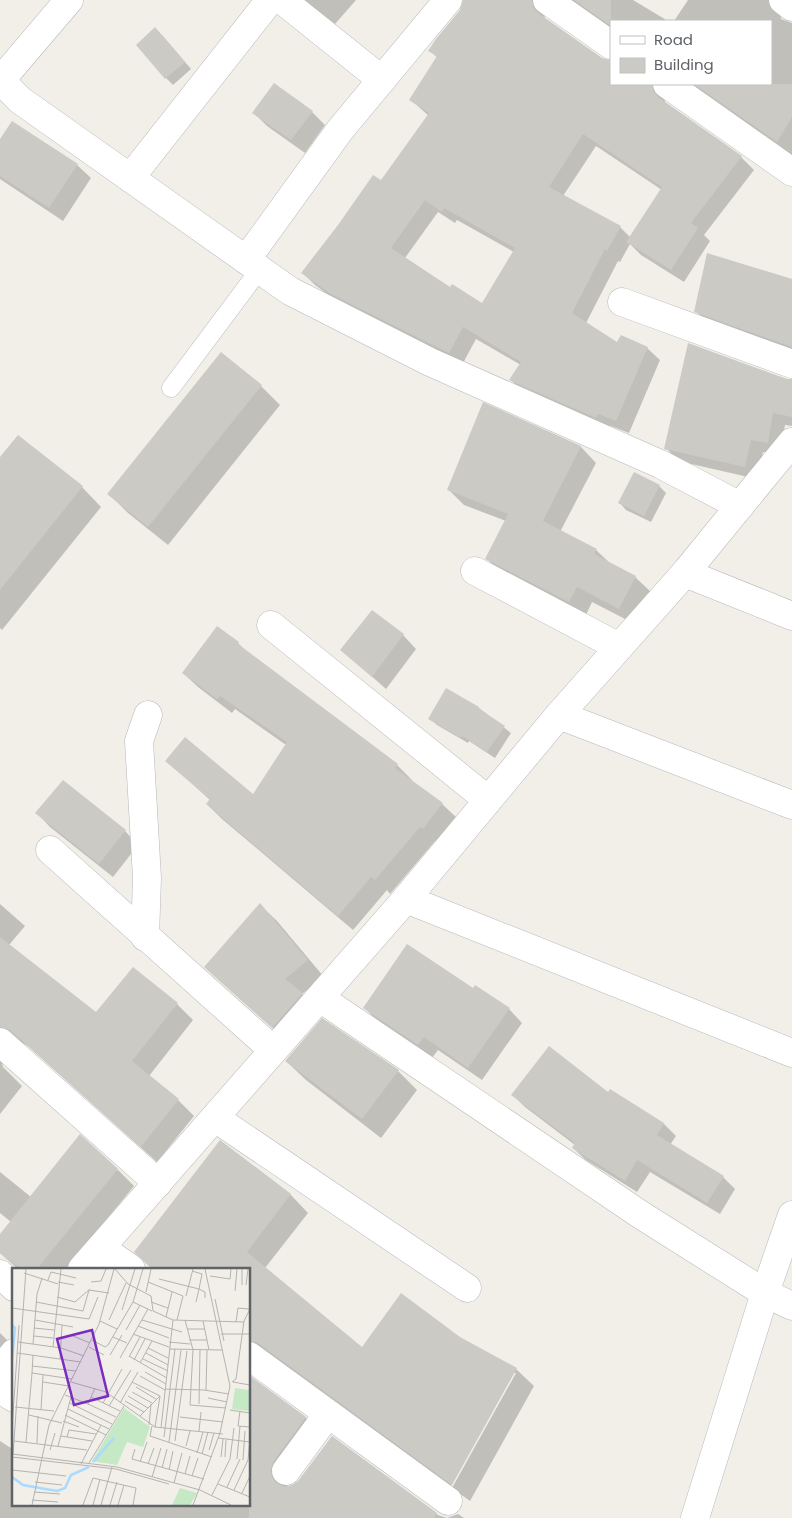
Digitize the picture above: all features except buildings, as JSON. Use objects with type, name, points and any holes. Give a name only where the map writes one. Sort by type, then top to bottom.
[{"type":"street","points":[[69,0],[0,81],[20,100],[290,290],[430,362],[660,464],[740,506]]},
{"type":"street","points":[[130,178],[270,0]]},
{"type":"street","points":[[282,0],[382,80]]},
{"type":"street","points":[[253,264],[340,130],[448,0]]},
{"type":"street","points":[[547,0],[610,44]]},
{"type":"street","points":[[783,0],[792,7]]},
{"type":"street","points":[[668,85],[792,172]]},
{"type":"street","points":[[622,302],[792,364]]},
{"type":"street","points":[[83,1268],[406,899],[559,714],[685,573],[792,442]]},
{"type":"street","points":[[475,571],[619,647]]},
{"type":"street","points":[[685,573],[792,616]]},
{"type":"street","points":[[271,625],[488,800]]},
{"type":"street","points":[[559,714],[792,805]]},
{"type":"street","points":[[145,937],[147,878],[139,741],[148,715]]},
{"type":"street","points":[[50,850],[273,1050]]},
{"type":"street","points":[[406,899],[792,1053]]},
{"type":"street","points":[[320,998],[641,1215],[765,1293],[792,1306]]},
{"type":"street","points":[[0,1042],[158,1182]]},
{"type":"street","points":[[214,1118],[467,1288]]},
{"type":"street","points":[[694,1518],[765,1293],[792,1215]]},
{"type":"street","points":[[101,1248],[130,1268]]},
{"type":"street","points":[[0,1274],[12,1284]]},
{"type":"street","points":[[0,1371],[12,1356]]},
{"type":"street","points":[[250,1357],[448,1501]]},
{"type":"street","points":[[0,1389],[12,1397]]},
{"type":"street","points":[[286,1471],[328,1414]]},
{"type":"lane","points":[[171,388],[253,264]]}]
